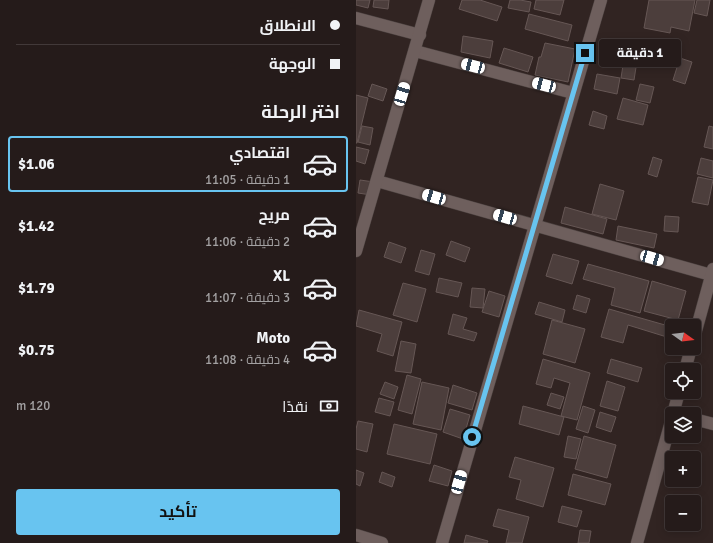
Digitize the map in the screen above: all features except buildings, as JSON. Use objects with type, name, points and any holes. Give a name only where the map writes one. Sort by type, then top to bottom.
[{"type":"street","points":[[356,251],[429,0]]},
{"type":"street","points":[[442,543],[601,0]]},
{"type":"street","points":[[356,18],[420,35]]},
{"type":"street","points":[[415,51],[573,93]]},
{"type":"street","points":[[377,181],[534,225],[712,272],[699,319]]},
{"type":"street","points":[[701,421],[713,424]]},
{"type":"street","points":[[637,543],[665,443]]},
{"type":"street","points":[[356,536],[382,543]]},
{"type":"route","points":[[472,437],[585,53]]}]
